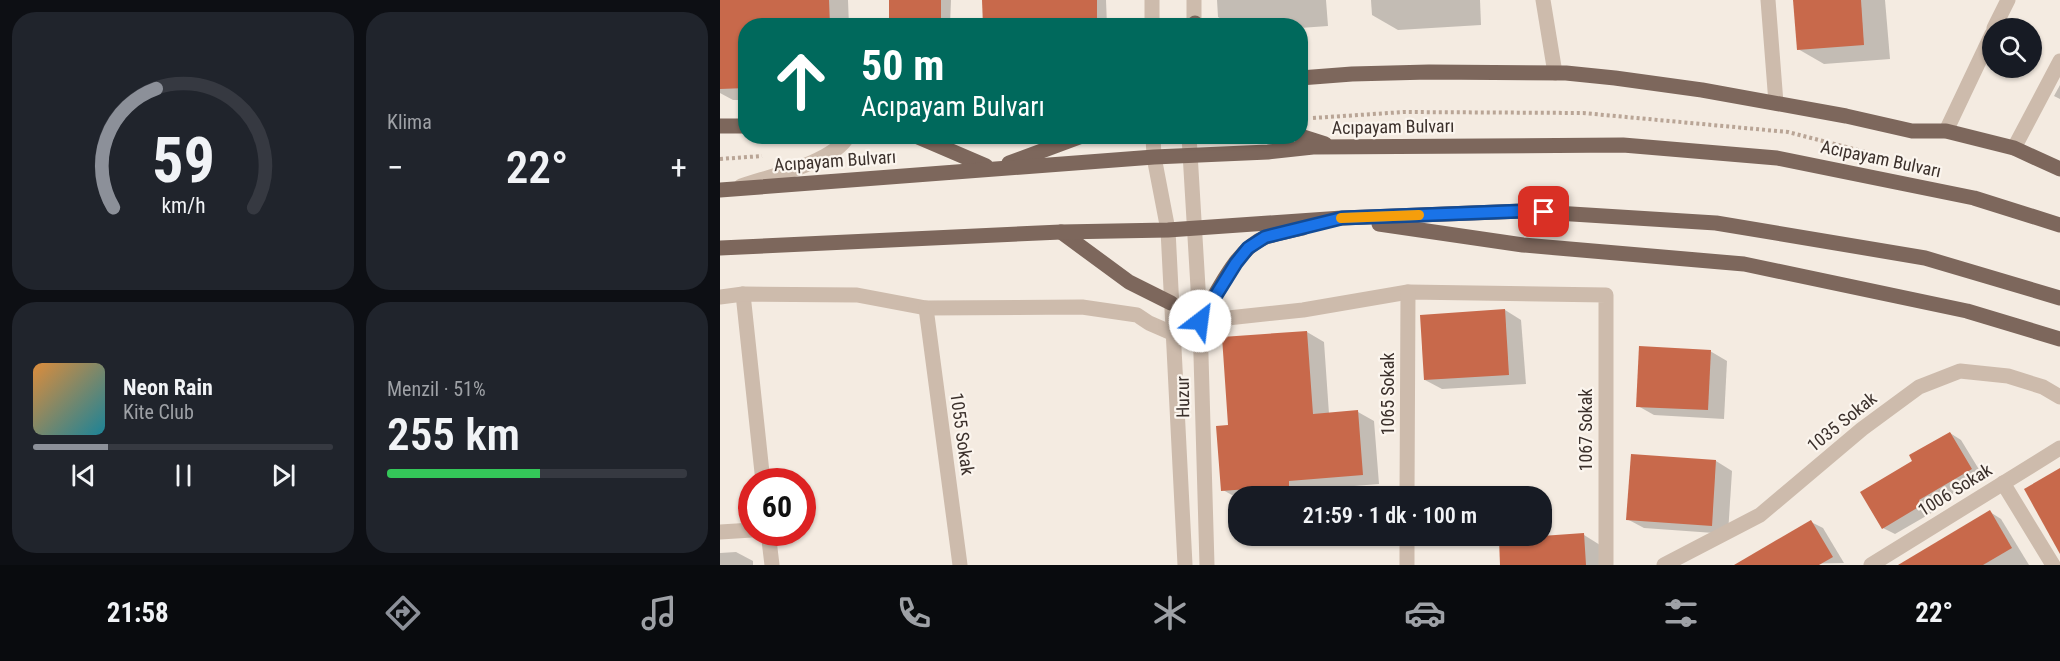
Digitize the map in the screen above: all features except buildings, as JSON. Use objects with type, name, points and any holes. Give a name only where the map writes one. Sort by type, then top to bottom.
[{"type":"main road","points":[[1308,77],[1429,72],[1555,73],[1615,78],[1776,103],[1912,131],[1946,131],[2014,148],[2060,169]]},
{"type":"main road","points":[[720,126],[738,126]]},
{"type":"main road","points":[[1308,138],[1336,147]]},
{"type":"main road","points":[[937,144],[972,161],[994,168],[1060,144]]},
{"type":"main road","name":"Acıpayam Bulvarı","points":[[727,189],[994,168],[1154,157],[1191,157],[1313,147],[1623,145],[1777,158],[1974,198],[2060,225]]},
{"type":"main road","points":[[720,248],[1061,232],[1168,230],[1342,218],[1523,211],[1716,223],[1925,258],[2060,298]]},
{"type":"main road","points":[[1200,321],[1248,248],[1265,237],[1342,218],[1523,245],[1744,264],[1967,311],[2060,339]]},
{"type":"main road","points":[[1061,232],[1130,282],[1171,303]]},
{"type":"street","points":[[1152,0],[1152,18]]},
{"type":"street","points":[[1194,0],[1195,18]]},
{"type":"street","points":[[1543,0],[1555,73]]},
{"type":"street","points":[[1768,0],[1776,103]]},
{"type":"street","points":[[2000,18],[2008,0]]},
{"type":"street","points":[[1946,131],[1982,55]]},
{"type":"street","points":[[2014,148],[2060,61]]},
{"type":"street","points":[[727,189],[830,155],[843,144]]},
{"type":"street","name":"Huzur","points":[[1153,144],[1168,230],[1185,565]]},
{"type":"street","name":"Huzur","points":[[1190,144],[1200,321],[1208,565]]},
{"type":"street","points":[[1200,321],[1303,310],[1408,292]]},
{"type":"street","name":"1067 Sokak","points":[[1408,292],[1606,295],[1606,565]]},
{"type":"street","name":"1065 Sokak","points":[[1407,486],[1408,292]]},
{"type":"street","points":[[720,297],[743,294],[857,295],[926,308],[1082,307],[1137,315],[1172,333]]},
{"type":"street","points":[[743,294],[762,468]]},
{"type":"street","name":"1055 Sokak","points":[[926,308],[960,565]]},
{"type":"street","name":"1035 Sokak","points":[[1664,565],[1760,515],[1862,429],[1919,387],[1960,370],[2008,376],[2043,387],[2060,397]]},
{"type":"street","name":"1006 Sokak","points":[[1877,564],[2060,448]]},
{"type":"street","points":[[2003,483],[2053,565]]},
{"type":"street","points":[[720,531],[738,530]]},
{"type":"street","points":[[770,546],[772,565]]},
{"type":"street","points":[[1407,546],[1407,565]]},
{"type":"slow traffic","points":[[1341,218],[1419,215]]},
{"type":"route","points":[[1200,321],[1236,263],[1248,248],[1265,237],[1342,218],[1544,212]]}]
